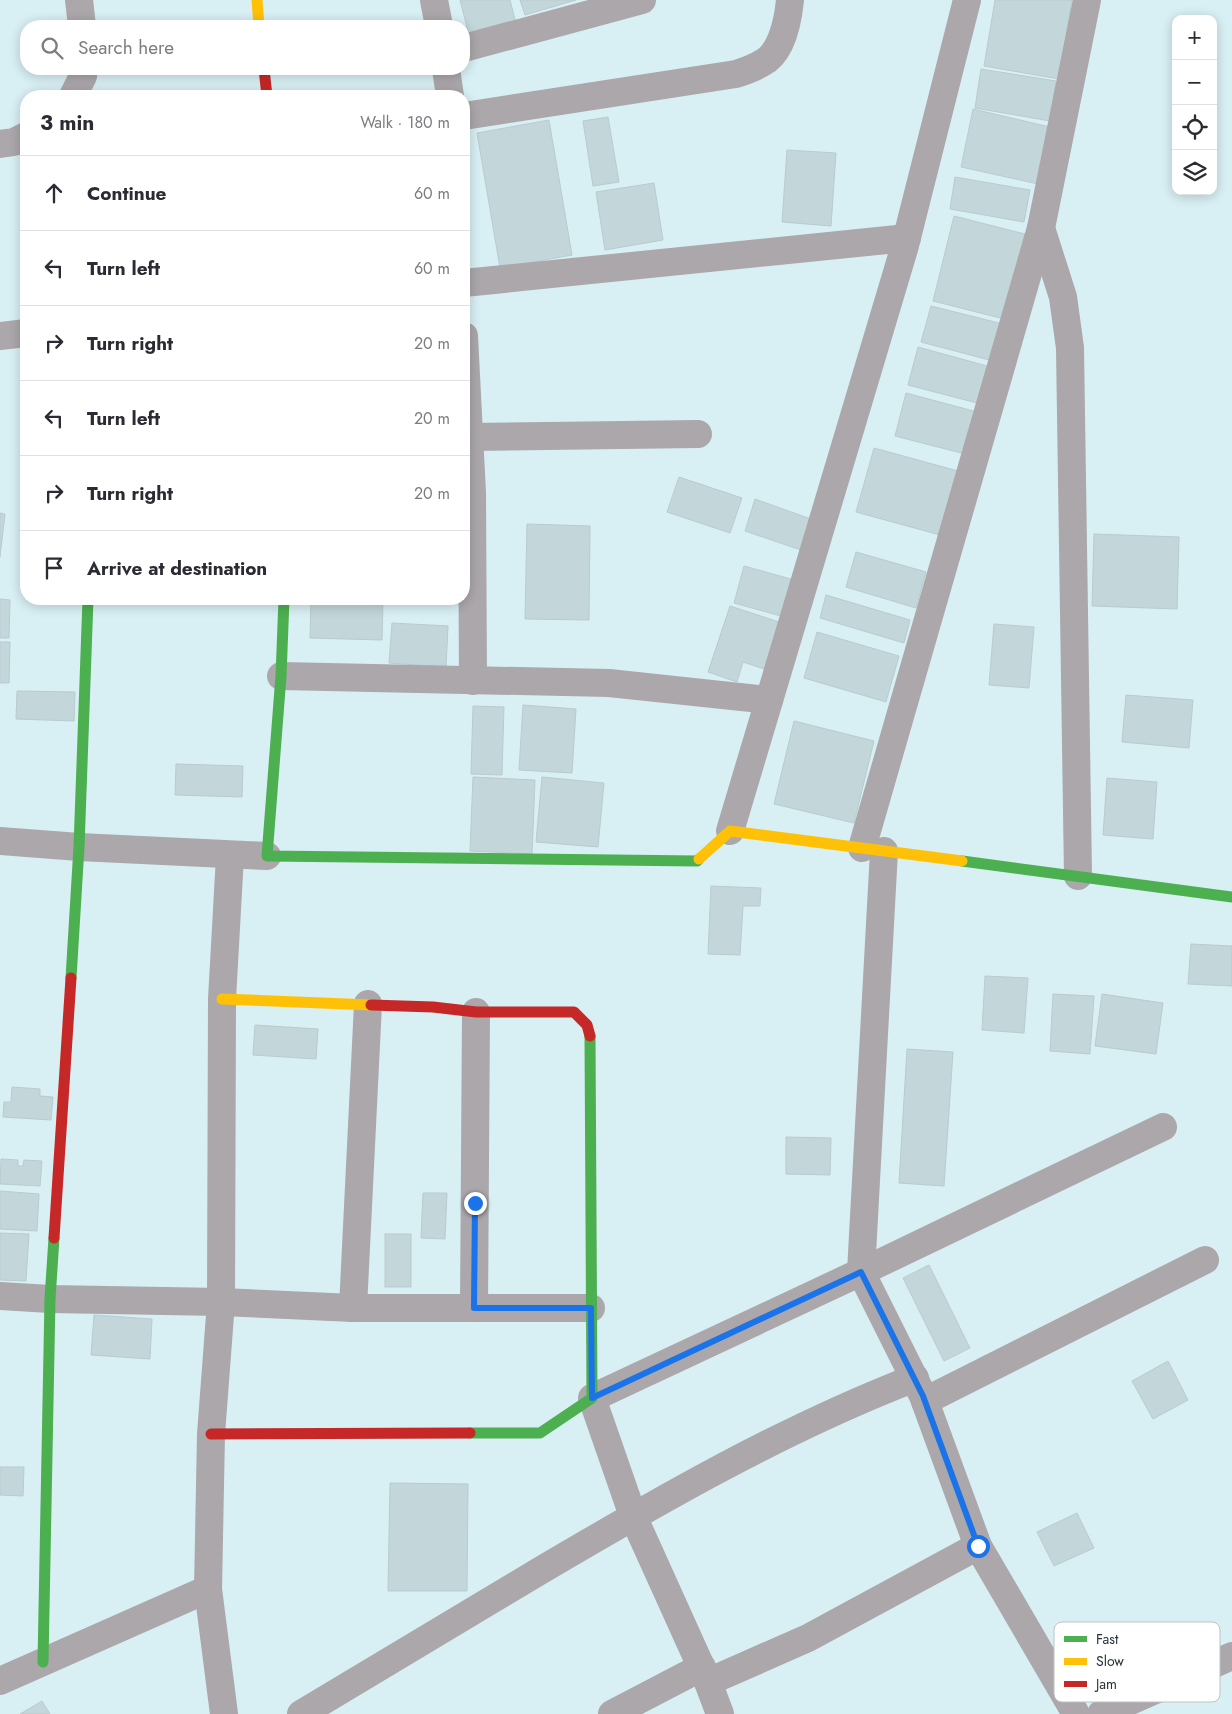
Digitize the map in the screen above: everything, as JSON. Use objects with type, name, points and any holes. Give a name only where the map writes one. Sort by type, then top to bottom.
[{"type":"street","points":[[78,0],[81,20]]},
{"type":"street","points":[[257,0],[259,20]]},
{"type":"street","points":[[434,0],[438,20]]},
{"type":"street","points":[[470,46],[642,0]]},
{"type":"street","points":[[470,115],[736,74],[764,62],[780,43],[788,16],[790,0]]},
{"type":"street","points":[[0,841],[230,856],[696,861],[730,831],[907,238],[967,0]]},
{"type":"street","points":[[1054,1676],[978,1546],[920,1390],[861,1272],[873,849],[1041,228],[1087,0]]},
{"type":"street","points":[[76,90],[83,75]]},
{"type":"street","points":[[265,75],[266,90]]},
{"type":"street","points":[[447,75],[449,90]]},
{"type":"street","points":[[0,144],[20,139]]},
{"type":"street","points":[[1041,228],[1063,297],[1070,348],[1078,876]]},
{"type":"street","points":[[470,282],[907,238]]},
{"type":"street","points":[[0,336],[20,334]]},
{"type":"street","points":[[470,437],[698,434]]},
{"type":"street","points":[[470,456],[472,493],[473,681]]},
{"type":"street","points":[[44,1662],[50,1299],[79,847],[88,605]]},
{"type":"street","points":[[267,856],[281,676],[284,605]]},
{"type":"street","points":[[281,676],[609,683],[769,700]]},
{"type":"street","points":[[730,831],[1232,897]]},
{"type":"street","points":[[224,1714],[208,1589],[211,1434],[220,1302],[222,999],[230,856]]},
{"type":"street","points":[[222,999],[433,1007],[476,1012],[574,1012],[587,1025],[591,1041],[592,1398],[633,1516],[705,1675],[720,1714]]},
{"type":"street","points":[[354,1308],[368,1004]]},
{"type":"street","points":[[474,1308],[476,1012]]},
{"type":"street","points":[[211,1434],[540,1433],[592,1398],[861,1272],[1163,1127]]},
{"type":"street","points":[[301,1714],[633,1516],[774,1440],[864,1398],[920,1390],[1205,1260]]},
{"type":"street","points":[[0,1296],[354,1308],[591,1308]]},
{"type":"street","points":[[612,1714],[705,1675],[808,1638],[978,1546]]},
{"type":"street","points":[[0,1681],[208,1589]]},
{"type":"street","points":[[1220,1661],[1232,1656]]},
{"type":"street","points":[[1069,1702],[1076,1714]]},
{"type":"street","points":[[1101,1714],[1128,1702]]},
{"type":"building","points":[[460,0],[510,0],[517,27],[470,39],[470,20],[465,20]]},
{"type":"building","points":[[520,0],[576,0],[525,15]]},
{"type":"building","points":[[995,0],[1072,0],[1059,79],[984,66]]},
{"type":"building","points":[[981,69],[1056,81],[1050,121],[975,108]]},
{"type":"building","points":[[973,109],[1050,127],[1038,184],[961,167]]},
{"type":"building","points":[[608,117],[619,182],[593,186],[583,121]]},
{"type":"building","points":[[549,120],[572,255],[500,268],[477,133]]},
{"type":"building","points":[[787,150],[836,153],[831,226],[782,222]]},
{"type":"building","points":[[955,177],[1030,190],[1024,222],[950,209]]},
{"type":"building","points":[[654,183],[663,240],[605,250],[596,192]]},
{"type":"building","points":[[954,216],[1025,234],[1004,319],[933,301]]},
{"type":"building","points":[[931,306],[1003,324],[993,361],[921,342]]},
{"type":"building","points":[[918,347],[987,366],[977,403],[908,385]]},
{"type":"building","points":[[906,393],[981,413],[969,455],[895,436]]},
{"type":"building","points":[[874,448],[958,471],[940,535],[856,512]]},
{"type":"building","points":[[679,477],[742,498],[730,533],[667,512]]},
{"type":"building","points":[[755,499],[811,519],[801,550],[745,531]]},
{"type":"building","points":[[0,513],[5,514],[0,557]]},
{"type":"building","points":[[527,524],[590,526],[589,620],[525,619]]},
{"type":"building","points":[[1094,534],[1179,537],[1177,609],[1092,606]]},
{"type":"building","points":[[856,552],[926,572],[916,608],[846,587]]},
{"type":"building","points":[[744,566],[791,579],[781,616],[734,603]]},
{"type":"building","points":[[826,595],[910,620],[904,643],[820,618]]},
{"type":"building","points":[[0,599],[10,600],[9,638],[0,638]]},
{"type":"building","points":[[311,605],[383,605],[382,640],[310,638]]},
{"type":"building","points":[[730,606],[779,622],[764,669],[743,662],[737,682],[708,672]]},
{"type":"building","points":[[392,623],[448,626],[446,667],[389,663]]},
{"type":"building","points":[[994,624],[1034,627],[1029,688],[989,685]]},
{"type":"building","points":[[817,632],[899,656],[886,702],[804,678]]},
{"type":"building","points":[[0,642],[10,642],[9,683],[0,683]]},
{"type":"building","points":[[17,691],[75,692],[74,721],[16,719]]},
{"type":"building","points":[[1126,695],[1193,700],[1189,748],[1122,742]]},
{"type":"building","points":[[523,705],[576,709],[572,773],[519,770]]},
{"type":"building","points":[[473,706],[504,707],[502,775],[471,774]]},
{"type":"building","points":[[794,721],[874,741],[854,823],[774,804]]},
{"type":"building","points":[[176,764],[243,766],[242,797],[175,795]]},
{"type":"building","points":[[473,777],[535,780],[532,854],[470,851]]},
{"type":"building","points":[[542,777],[604,783],[598,847],[536,842]]},
{"type":"building","points":[[1107,778],[1157,782],[1153,839],[1103,835]]},
{"type":"building","points":[[711,886],[761,888],[760,906],[743,906],[740,955],[708,954]]},
{"type":"building","points":[[1191,944],[1232,946],[1232,986],[1188,984]]},
{"type":"building","points":[[985,976],[1028,978],[1024,1033],[982,1030]]},
{"type":"building","points":[[1053,994],[1094,996],[1090,1054],[1050,1051]]},
{"type":"building","points":[[1102,994],[1163,1003],[1156,1054],[1095,1046]]},
{"type":"building","points":[[255,1025],[318,1029],[316,1059],[253,1055]]},
{"type":"building","points":[[907,1049],[953,1052],[944,1186],[899,1183]]},
{"type":"building","points":[[12,1087],[40,1089],[40,1096],[53,1097],[51,1120],[3,1117],[4,1102],[11,1102]]},
{"type":"building","points":[[786,1137],[831,1138],[830,1175],[786,1174]]},
{"type":"building","points":[[1,1159],[18,1160],[18,1166],[23,1166],[24,1160],[42,1161],[40,1186],[0,1184]]},
{"type":"building","points":[[0,1191],[39,1194],[37,1231],[0,1229]]},
{"type":"building","points":[[423,1193],[447,1193],[445,1239],[421,1238]]},
{"type":"building","points":[[0,1233],[29,1234],[26,1281],[0,1280]]},
{"type":"building","points":[[385,1234],[411,1234],[411,1287],[385,1287]]},
{"type":"building","points":[[929,1265],[970,1348],[944,1361],[903,1278]]},
{"type":"building","points":[[94,1315],[152,1319],[150,1359],[91,1355]]},
{"type":"building","points":[[1168,1361],[1188,1400],[1153,1419],[1132,1381]]},
{"type":"building","points":[[0,1467],[24,1467],[23,1496],[0,1495]]},
{"type":"building","points":[[390,1483],[468,1484],[467,1591],[388,1591]]},
{"type":"building","points":[[1077,1513],[1094,1548],[1054,1566],[1037,1532]]},
{"type":"building","points":[[42,1701],[50,1714],[20,1714]]},
{"type":"traffic: fast","points":[[71,978],[79,847],[88,605]]},
{"type":"traffic: fast","points":[[284,605],[281,676],[267,856],[697,861],[699,859]]},
{"type":"traffic: fast","points":[[962,861],[1232,897]]},
{"type":"traffic: fast","points":[[470,1433],[540,1433],[592,1398],[590,1036]]},
{"type":"traffic: fast","points":[[43,1662],[50,1299],[54,1238]]},
{"type":"traffic: slow","points":[[257,0],[259,20]]},
{"type":"traffic: slow","points":[[699,859],[730,831],[962,861]]},
{"type":"traffic: slow","points":[[222,999],[371,1005]]},
{"type":"traffic: jam","points":[[265,75],[266,90]]},
{"type":"traffic: jam","points":[[54,1238],[71,978]]},
{"type":"traffic: jam","points":[[371,1005],[433,1007],[476,1012],[574,1012],[587,1025],[590,1036]]},
{"type":"traffic: jam","points":[[211,1434],[470,1433]]},
{"type":"route","points":[[475,1203],[474,1308],[591,1308],[592,1398],[861,1272],[923,1396],[978,1546]]}]
